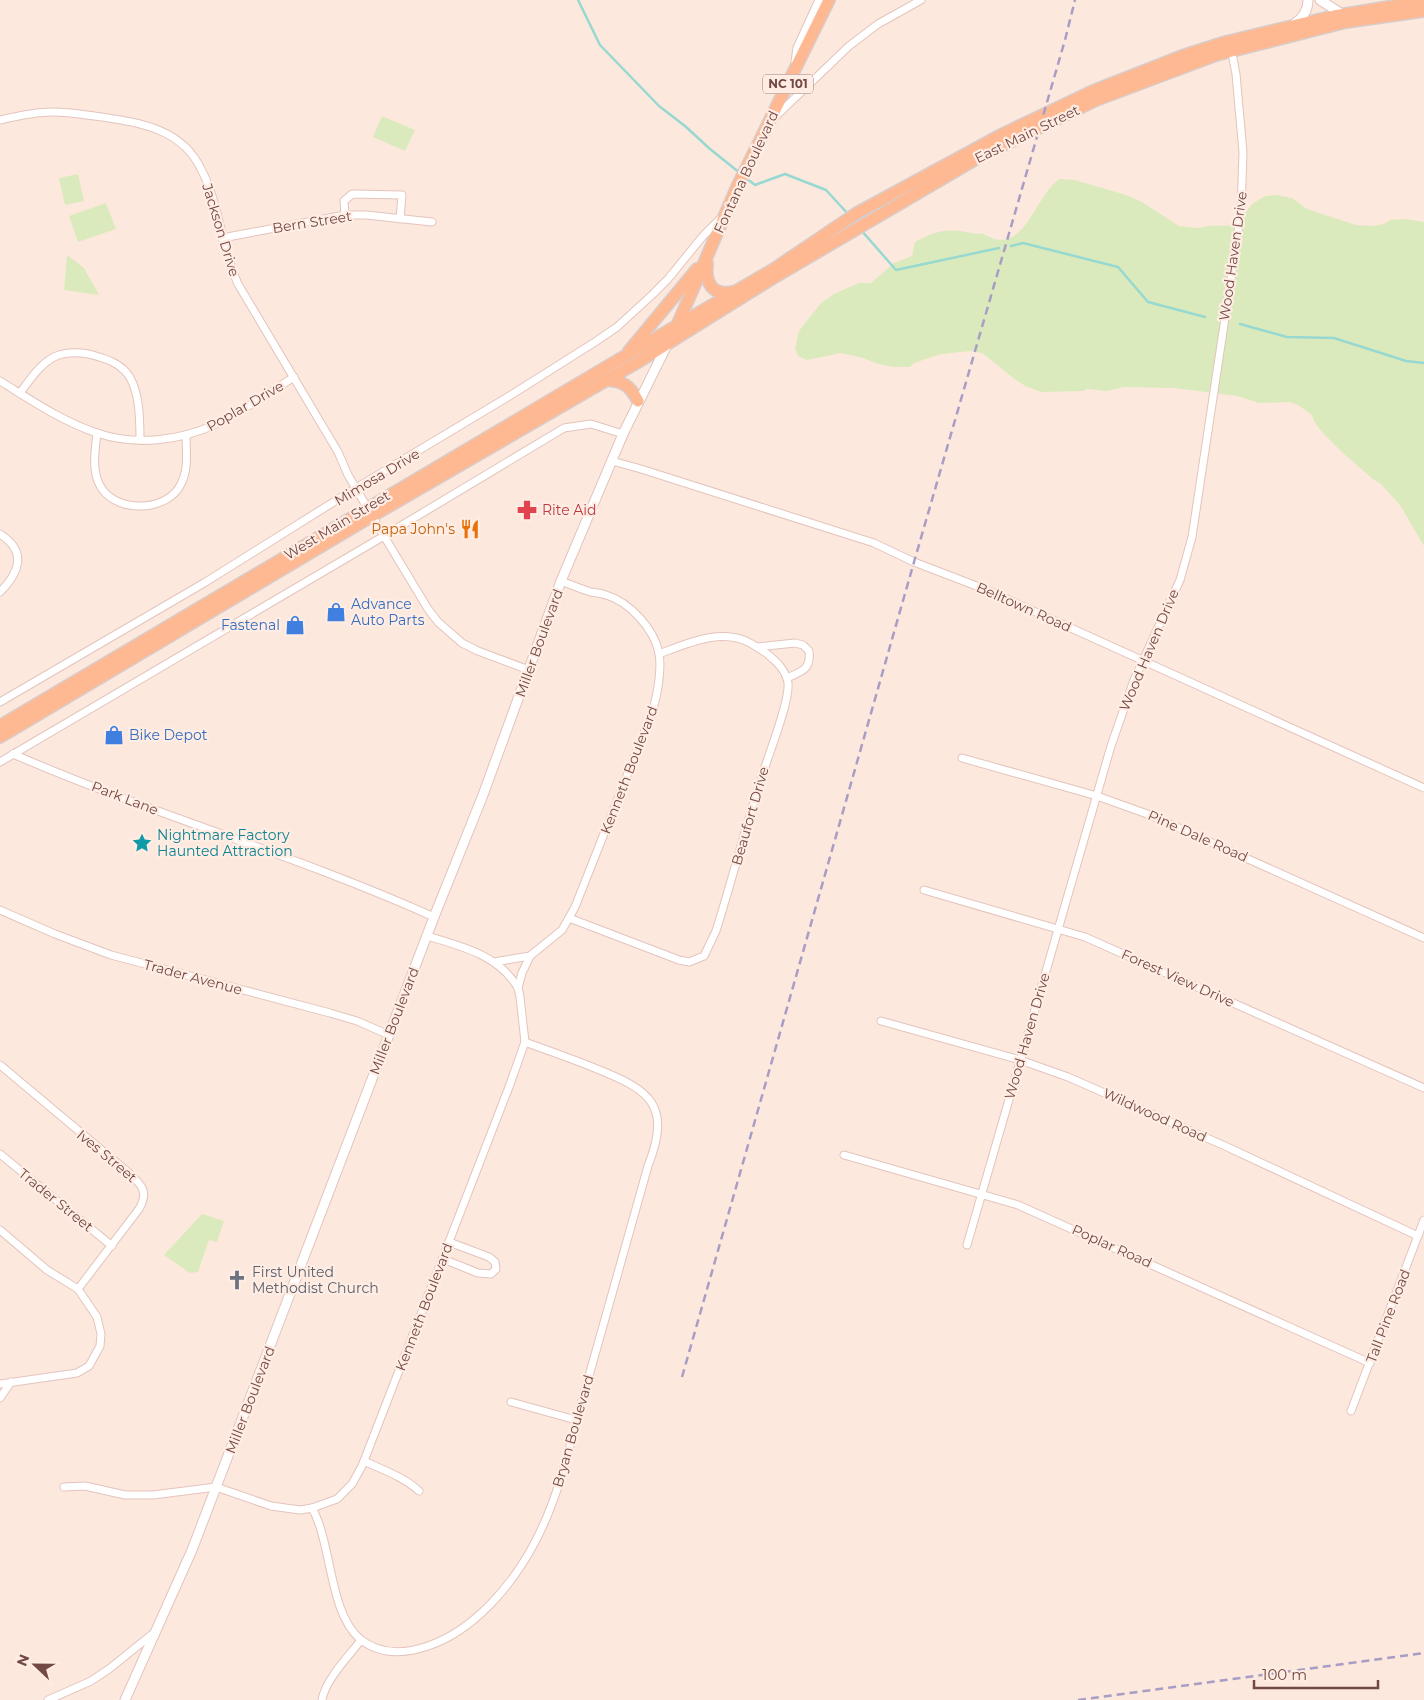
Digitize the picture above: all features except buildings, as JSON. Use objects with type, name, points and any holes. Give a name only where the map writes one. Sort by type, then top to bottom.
[{"type":"main road","name":"Fontana Boulevard","points":[[667,344],[708,256],[736,187],[829,0]]},
{"type":"main road","name":"East Main Street","points":[[667,344],[707,318],[981,156],[1096,100],[1216,55],[1231,46],[1292,25],[1342,14],[1424,1]]},
{"type":"main road","name":"East Main Street","points":[[676,327],[774,269],[853,216],[1003,134],[1068,102],[1124,78],[1182,56],[1354,21],[1424,12]]},
{"type":"main road","points":[[708,256],[706,276],[711,287],[718,292],[735,291]]},
{"type":"main road","points":[[625,356],[708,256]]},
{"type":"main road","name":"West Main Street","points":[[0,737],[625,356],[676,327]]},
{"type":"main road","name":"West Main Street","points":[[0,726],[370,512],[667,344]]},
{"type":"main road","points":[[606,380],[618,381],[627,386],[638,401]]},
{"type":"street","points":[[794,71],[798,48],[820,0]]},
{"type":"street","points":[[767,124],[784,110],[849,46],[878,24],[922,0]]},
{"type":"street","points":[[1292,25],[1300,20],[1305,13],[1308,0]]},
{"type":"street","points":[[1320,0],[1354,21]]},
{"type":"street","name":"Wood Haven Drive","points":[[967,1244],[1118,723],[1143,660],[1180,580],[1192,538],[1239,228],[1243,181],[1243,152],[1237,82],[1231,46]]},
{"type":"street","name":"Jackson Drive","points":[[0,120],[39,113],[66,112],[130,121],[167,132],[186,147],[201,168],[212,192],[222,238],[238,284],[338,452],[356,488],[428,609],[445,629],[462,643],[530,670]]},
{"type":"street","points":[[345,215],[344,201],[352,194],[402,195],[400,219]]},
{"type":"street","name":"Mimosa Drive","points":[[0,702],[204,583],[356,488],[443,437],[617,327],[668,279],[703,236],[725,214]]},
{"type":"street","name":"Bern Street","points":[[222,238],[345,215],[366,215],[432,222]]},
{"type":"street","name":"Miller Boulevard","points":[[125,1700],[186,1566],[434,917],[483,795],[561,581],[623,434],[667,344]]},
{"type":"street","points":[[20,393],[38,370],[54,357],[70,354],[88,354],[110,360],[125,371],[133,385],[140,413],[140,440]]},
{"type":"street","name":"Poplar Drive","points":[[0,381],[73,423],[97,434],[140,440],[164,439],[203,430],[227,419],[294,377]]},
{"type":"street","points":[[0,762],[564,428],[591,424],[623,434]]},
{"type":"street","points":[[97,434],[94,463],[102,489],[115,500],[143,506],[162,502],[171,497],[181,485],[187,468],[186,435]]},
{"type":"street","name":"Belltown Road","points":[[612,461],[874,543],[914,562],[987,590],[1424,788]]},
{"type":"street","points":[[0,534],[9,540],[16,549],[18,558],[16,571],[0,592]]},
{"type":"street","name":"Kenneth Boulevard","points":[[216,1488],[280,1508],[300,1510],[312,1508],[337,1499],[358,1476],[525,1042],[518,988],[522,973],[530,956],[562,930],[570,918],[584,887],[651,715],[657,698],[659,654],[650,633],[628,607],[607,595],[591,592],[561,581]]},
{"type":"street","points":[[659,654],[694,641],[720,637],[739,638],[749,642],[776,661],[787,678],[807,667],[810,661],[809,651],[802,645],[795,643],[757,647]]},
{"type":"street","name":"Beaufort Drive","points":[[570,918],[679,960],[689,962],[704,956],[716,931],[788,694],[787,678]]},
{"type":"street","name":"Park Lane","points":[[13,754],[74,780],[315,869],[434,917]]},
{"type":"street","name":"Pine Dale Road","points":[[962,758],[1097,796],[1150,814],[1424,938]]},
{"type":"street","name":"Forest View Drive","points":[[924,890],[1085,937],[1424,1088]]},
{"type":"street","name":"Trader Avenue","points":[[0,910],[110,955],[330,1013],[357,1021],[389,1035]]},
{"type":"street","points":[[427,936],[477,952],[494,962],[512,977],[518,988]]},
{"type":"street","points":[[494,962],[530,956]]},
{"type":"street","name":"Wildwood Road","points":[[881,1021],[1020,1060],[1068,1077],[1418,1236]]},
{"type":"street","name":"Bryan Boulevard","points":[[312,1508],[322,1536],[341,1609],[349,1626],[361,1640],[386,1652],[404,1652],[423,1648],[441,1641],[458,1631],[489,1604],[513,1578],[536,1540],[556,1493],[653,1153],[658,1128],[654,1106],[648,1097],[631,1083],[525,1042]]},
{"type":"street","name":"Ives Street","points":[[0,1065],[141,1185],[144,1194],[142,1204],[78,1290]]},
{"type":"street","name":"Trader Street","points":[[0,1154],[112,1246]]},
{"type":"street","name":"Poplar Road","points":[[844,1155],[1018,1205],[1370,1363]]},
{"type":"street","name":"Tall Pine Road","points":[[1351,1411],[1424,1220]]},
{"type":"street","points":[[0,1230],[47,1270],[78,1290],[97,1317],[100,1327],[100,1346],[89,1366],[77,1374],[0,1384]]},
{"type":"street","points":[[443,1259],[483,1274],[491,1274],[496,1269],[495,1262],[489,1257],[449,1242]]},
{"type":"street","points":[[0,1398],[11,1382]]},
{"type":"street","points":[[511,1402],[576,1420]]},
{"type":"street","points":[[364,1461],[419,1491]]},
{"type":"street","points":[[64,1487],[85,1486],[125,1494],[152,1495],[216,1488]]},
{"type":"street","points":[[48,1700],[91,1681],[155,1632]]},
{"type":"street","points":[[322,1700],[322,1696],[332,1678],[361,1640]]},
{"type":"green space","points":[[382,116],[415,130],[405,151],[373,137]]},
{"type":"green space","points":[[78,174],[84,201],[65,205],[59,178]]},
{"type":"green space","points":[[1060,179],[1075,180],[1126,195],[1142,202],[1179,226],[1198,228],[1237,225],[1252,204],[1265,196],[1277,195],[1292,198],[1307,209],[1356,225],[1372,226],[1384,224],[1390,220],[1404,219],[1424,222],[1424,546],[1400,505],[1381,484],[1329,439],[1315,422],[1312,415],[1290,402],[1259,403],[1237,396],[1174,388],[1124,387],[1106,391],[1087,389],[1084,391],[1041,392],[1025,386],[982,353],[971,351],[941,354],[914,363],[910,367],[893,367],[878,364],[841,353],[807,360],[798,356],[795,348],[799,331],[821,303],[834,294],[859,283],[871,283],[894,263],[912,256],[915,242],[932,234],[960,231],[982,233],[997,239],[1009,238],[1019,232],[1051,187]]},
{"type":"green space","points":[[106,203],[116,229],[78,242],[69,216]]},
{"type":"green space","points":[[67,255],[84,268],[99,295],[64,290]]},
{"type":"green space","points":[[202,1214],[224,1221],[217,1242],[209,1240],[198,1272],[190,1273],[164,1255]]},
{"type":"waterway","points":[[578,0],[600,45],[659,106],[740,173]]},
{"type":"waterway","points":[[746,178],[755,185],[785,174],[826,190],[848,214]]},
{"type":"waterway","points":[[861,230],[896,270],[999,248]]},
{"type":"waterway","points":[[1011,246],[1023,243],[1118,267],[1148,302],[1205,317]]},
{"type":"waterway","points":[[1240,324],[1287,337],[1334,338],[1406,361],[1424,363]]},
{"type":"railway","points":[[682,1377],[1075,0]]},
{"type":"railway","points":[[1078,1700],[1424,1653]]},
{"type":"place","name":"Rite Aid","points":[[527,510]]},
{"type":"place","name":"Papa John's","points":[[470,529]]},
{"type":"place","name":"Advance Auto Parts","points":[[336,612]]},
{"type":"place","name":"Fastenal","points":[[295,625]]},
{"type":"place","name":"Bike Depot","points":[[114,735]]},
{"type":"place","name":"Nightmare Factory Haunted Attraction","points":[[142,843]]},
{"type":"place","name":"First United Methodist Church","points":[[237,1280]]}]
